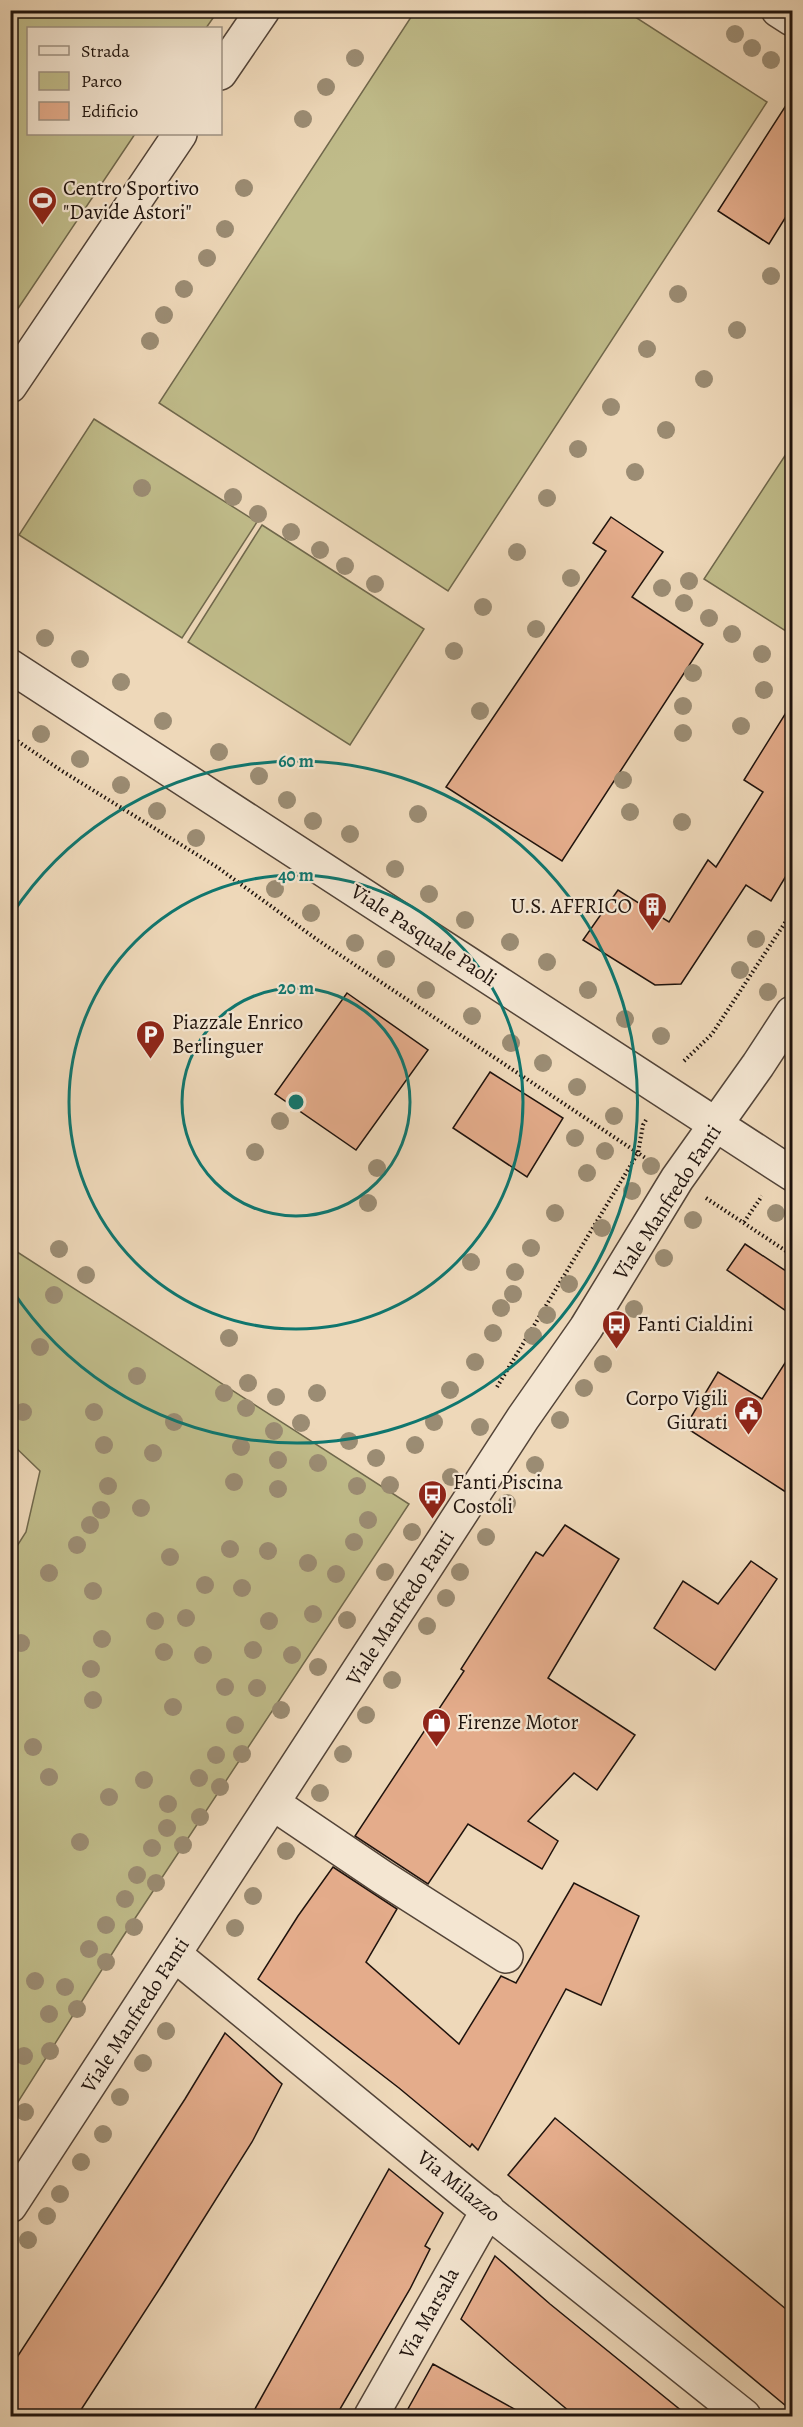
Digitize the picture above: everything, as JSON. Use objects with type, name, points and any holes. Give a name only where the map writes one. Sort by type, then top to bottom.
[{"type":"street","points":[[222,70],[263,10]]},
{"type":"street","points":[[778,10],[792,19]]},
{"type":"street","points":[[10,386],[179,135]]},
{"type":"street","name":"Viale Pasquale Paoli","points":[[10,666],[792,1174]]},
{"type":"street","name":"Viale Manfredo Fanti","points":[[10,2206],[274,1804],[523,1418],[586,1328],[677,1179],[717,1125],[792,1013]]},
{"type":"street","points":[[274,1804],[381,1877],[506,1956]]},
{"type":"street","name":"Via Milazzo","points":[[174,1954],[744,2416]]},
{"type":"street","name":"Via Marsala","points":[[371,2416],[488,2210]]},
{"type":"path","points":[[10,736],[217,867],[329,948],[638,1153],[643,1125]]},
{"type":"path","points":[[686,1058],[712,1034],[792,912]]},
{"type":"path","points":[[744,1222],[792,1255]]},
{"type":"green space","name":"Centro Sportivo \"Davide Astori\"","points":[[11,10],[218,11],[207,27],[27,27],[27,135],[134,135],[11,319]]},
{"type":"green space","points":[[415,11],[626,11],[767,102],[448,591],[159,403]]},
{"type":"green space","points":[[94,419],[257,522],[182,638],[19,535]]},
{"type":"green space","points":[[792,445],[792,635],[704,579]]},
{"type":"green space","points":[[262,525],[424,629],[350,745],[188,642]]},
{"type":"green space","points":[[11,1248],[409,1504],[122,1938],[11,2113],[10,1557],[26,1532],[40,1471],[11,1443]]},
{"type":"building","points":[[792,96],[792,207],[769,244],[718,211]]},
{"type":"building","points":[[611,517],[663,552],[632,597],[703,644],[562,861],[446,787],[606,551],[593,543]]},
{"type":"building","points":[[792,703],[792,866],[771,901],[746,885],[681,984],[655,985],[583,940],[618,890],[669,922],[708,860],[716,867],[763,792],[744,780]]},
{"type":"building","points":[[347,993],[428,1050],[356,1150],[275,1094]]},
{"type":"building","points":[[490,1072],[563,1118],[527,1177],[453,1128]]},
{"type":"building","points":[[745,1244],[792,1275],[792,1315],[727,1270]]},
{"type":"building","points":[[792,1352],[792,1496],[685,1427],[718,1372],[762,1399]]},
{"type":"building","points":[[565,1525],[619,1559],[548,1678],[635,1735],[597,1790],[574,1773],[528,1821],[558,1841],[542,1869],[468,1824],[428,1884],[355,1836],[464,1671],[461,1669],[536,1552],[543,1556]]},
{"type":"building","points":[[751,1561],[777,1579],[715,1670],[654,1628],[683,1581],[718,1604]]},
{"type":"building","points":[[333,1867],[397,1909],[366,1962],[459,2044],[501,1976],[516,1983],[574,1883],[639,1916],[601,2005],[566,1989],[478,2150],[472,2144],[470,2147],[399,2088],[258,1979],[298,1916]]},
{"type":"building","points":[[225,2033],[282,2084],[252,2142],[77,2416],[10,2416],[10,2368],[185,2099]]},
{"type":"building","points":[[555,2118],[792,2314],[792,2411],[508,2175]]},
{"type":"building","points":[[389,2169],[443,2213],[425,2246],[430,2249],[410,2289],[336,2416],[251,2416]]},
{"type":"building","points":[[495,2256],[550,2304],[688,2416],[575,2416],[461,2319]]},
{"type":"building","points":[[433,2364],[527,2416],[404,2416]]},
{"type":"place","name":"Centro Sportivo \"Davide Astori\"","points":[[42,226]]},
{"type":"place","name":"U.S. AFFRICO","points":[[653,932]]},
{"type":"place","name":"Piazzale Enrico Berlinguer","points":[[151,1060]]},
{"type":"place","name":"Fanti Cialdini","points":[[616,1350]]},
{"type":"place","name":"Corpo Vigili Giurati","points":[[749,1436]]},
{"type":"place","name":"Fanti Piscina Costoli","points":[[432,1520]]},
{"type":"place","name":"Firenze Motor","points":[[436,1748]]}]
